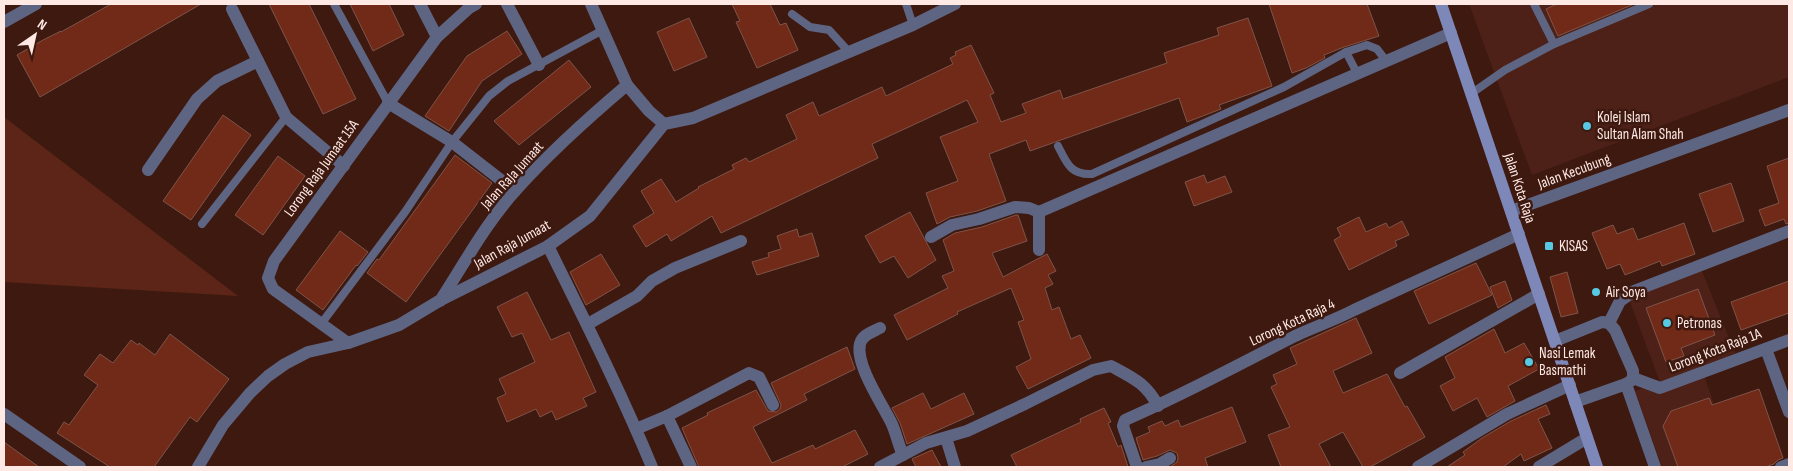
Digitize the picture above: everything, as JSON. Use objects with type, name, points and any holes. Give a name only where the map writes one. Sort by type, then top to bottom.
[{"type":"main road","name":"Jalan Kota Raja","points":[[1441,4],[1597,467]]},
{"type":"street","points":[[4,22],[36,4]]},
{"type":"street","points":[[420,4],[437,37]]},
{"type":"street","name":"Lorong Raja Jumaat 15A","points":[[348,343],[273,289],[268,278],[274,261],[437,37],[476,4]]},
{"type":"street","points":[[507,4],[539,65]]},
{"type":"street","points":[[591,4],[627,85],[649,111],[664,124],[693,118],[913,25],[956,4]]},
{"type":"street","points":[[232,9],[286,117],[344,166]]},
{"type":"street","points":[[932,237],[952,225],[979,219],[1015,207],[1029,208],[1039,212],[1451,33]]},
{"type":"street","points":[[148,170],[197,99],[216,81],[258,61]]},
{"type":"street","name":"Jalan RaJa Jumaat","points":[[440,301],[515,191],[580,126],[627,85]]},
{"type":"street","points":[[388,103],[452,142],[515,191]]},
{"type":"street","name":"Jalan Kecubung","points":[[1511,211],[1789,110]]},
{"type":"street","name":"Jalan Raja Jumaat","points":[[198,467],[223,425],[250,393],[268,376],[285,364],[308,352],[348,343],[399,325],[440,301],[548,246],[590,216],[664,124]]},
{"type":"street","points":[[1039,212],[1039,250]]},
{"type":"street","points":[[1609,323],[1620,300],[1634,291],[1789,232]]},
{"type":"street","name":"Lorong Kota Raja 4","points":[[1137,467],[1123,426],[1125,420],[1158,406],[1297,335],[1333,321],[1518,234]]},
{"type":"street","points":[[588,321],[637,296],[652,281],[675,268],[741,241]]},
{"type":"street","points":[[548,246],[576,301],[651,422],[690,467]]},
{"type":"street","points":[[1400,373],[1539,294]]},
{"type":"street","points":[[1554,341],[1602,322],[1609,323],[1615,330],[1633,371],[1630,381],[1655,467]]},
{"type":"street","points":[[880,328],[866,334],[860,343],[860,353],[864,370],[892,424],[903,454]]},
{"type":"street","name":"Lorong Kota Raja 1A","points":[[1630,381],[1660,388],[1789,340]]},
{"type":"street","points":[[1766,349],[1789,412]]},
{"type":"street","points":[[880,467],[926,443],[967,431],[1093,370],[1111,366],[1141,382],[1158,406]]},
{"type":"street","points":[[651,422],[749,373],[759,377],[773,405]]},
{"type":"street","points":[[1575,402],[1630,381]]},
{"type":"street","points":[[1418,467],[1507,414],[1570,385]]},
{"type":"street","points":[[4,414],[80,467]]},
{"type":"street","points":[[651,422],[652,467]]},
{"type":"street","points":[[946,438],[955,467]]},
{"type":"street","points":[[1539,467],[1587,438]]},
{"type":"street","points":[[1146,467],[1160,464],[1170,458]]},
{"type":"street","points":[[1782,467],[1789,464]]},
{"type":"lane","points":[[334,4],[388,103]]},
{"type":"lane","points":[[906,4],[913,25]]},
{"type":"lane","points":[[1534,4],[1554,44]]},
{"type":"lane","points":[[1472,93],[1505,70],[1554,44],[1649,4]]},
{"type":"lane","points":[[792,14],[810,27],[829,30],[849,52]]},
{"type":"lane","points":[[321,324],[405,212],[452,142],[489,96],[508,81],[603,30]]},
{"type":"lane","points":[[1058,146],[1071,169],[1081,174],[1092,174],[1284,87],[1346,52],[1367,45],[1377,49],[1387,62]]},
{"type":"lane","points":[[1346,52],[1358,75]]},
{"type":"lane","points":[[202,224],[286,117]]},
{"type":"shaded area","name":"Kolej Islam Sultan Alam Shah","points":[[1469,4],[1789,4],[1789,77],[1532,175]]},
{"type":"shaded area","points":[[4,117],[238,296],[4,282]]},
{"type":"shaded area","points":[[1702,271],[1735,353],[1701,367],[1736,467],[1662,467],[1635,391],[1660,382],[1629,299]]},
{"type":"building","points":[[111,4],[201,4],[40,97],[17,55]]},
{"type":"building","points":[[269,4],[309,4],[356,99],[323,114]]},
{"type":"building","points":[[350,4],[389,4],[404,35],[373,51]]},
{"type":"building","points":[[732,4],[770,4],[780,25],[786,23],[798,50],[757,68],[736,22],[740,21]]},
{"type":"building","points":[[1269,4],[1367,4],[1379,36],[1324,55],[1325,58],[1292,73]]},
{"type":"building","points":[[1557,4],[1634,4],[1558,36],[1546,9]]},
{"type":"building","points":[[689,18],[707,57],[674,71],[657,32]]},
{"type":"building","points":[[1248,18],[1272,86],[1219,105],[1221,109],[1187,122],[1179,98],[1030,151],[1026,140],[989,154],[1006,201],[977,211],[950,217],[937,224],[926,193],[958,181],[940,137],[978,122],[967,100],[872,144],[878,158],[721,233],[712,216],[671,241],[667,234],[646,247],[633,226],[654,213],[641,191],[661,179],[676,202],[698,187],[734,169],[732,165],[746,158],[749,162],[797,139],[786,115],[813,102],[819,116],[882,87],[886,96],[953,64],[950,58],[956,55],[955,52],[971,45],[994,93],[990,95],[1001,122],[1026,113],[1022,104],[1060,90],[1063,99],[1167,63],[1164,53],[1219,35],[1217,28]]},
{"type":"building","points":[[507,31],[522,54],[482,81],[449,131],[425,116],[467,56]]},
{"type":"building","points":[[569,60],[591,87],[519,145],[494,121]]},
{"type":"building","points":[[223,115],[251,135],[191,220],[163,201]]},
{"type":"building","points":[[455,155],[492,183],[406,302],[367,273],[377,259],[379,260]]},
{"type":"building","points":[[278,156],[305,176],[263,235],[235,215]]},
{"type":"building","points":[[1789,158],[1789,223],[1786,224],[1784,219],[1765,226],[1759,210],[1779,203],[1767,166]]},
{"type":"building","points":[[1204,175],[1207,183],[1225,176],[1232,192],[1194,206],[1185,182]]},
{"type":"building","points":[[1731,183],[1744,221],[1713,232],[1699,194]]},
{"type":"building","points":[[910,212],[936,260],[908,278],[894,256],[880,263],[865,236]]},
{"type":"building","points":[[1018,215],[1027,241],[992,253],[1003,277],[1047,254],[1056,271],[1048,275],[1053,284],[1045,288],[1052,310],[1059,307],[1071,339],[1080,335],[1091,358],[1028,389],[1016,367],[1031,359],[1018,322],[1024,320],[1011,288],[957,312],[958,314],[907,340],[894,315],[948,288],[942,276],[954,271],[943,240],[955,233],[982,227]]},
{"type":"building","points":[[1359,217],[1366,232],[1386,223],[1389,228],[1402,221],[1409,235],[1395,241],[1397,246],[1349,270],[1334,240],[1341,236],[1337,228]]},
{"type":"building","points":[[1684,223],[1695,254],[1662,266],[1660,261],[1625,275],[1620,264],[1607,269],[1592,233],[1613,225],[1617,234],[1633,228],[1638,240]]},
{"type":"building","points":[[797,229],[799,237],[812,233],[819,256],[757,275],[752,262],[769,257],[768,253],[781,249],[777,236]]},
{"type":"building","points":[[340,231],[368,252],[356,265],[323,310],[296,290]]},
{"type":"building","points":[[601,254],[620,285],[586,305],[570,272]]},
{"type":"building","points":[[1476,263],[1492,295],[1429,324],[1414,291]]},
{"type":"building","points":[[1567,272],[1578,313],[1561,317],[1550,277]]},
{"type":"building","points":[[1505,281],[1512,300],[1498,308],[1490,287]]},
{"type":"building","points":[[1789,281],[1789,313],[1741,330],[1731,302]]},
{"type":"building","points":[[1698,289],[1715,335],[1681,348],[1684,356],[1666,362],[1646,308]]},
{"type":"building","points":[[527,292],[551,340],[569,332],[596,392],[583,398],[587,406],[556,420],[552,411],[540,417],[536,409],[507,422],[497,398],[506,394],[499,379],[535,362],[522,333],[512,337],[497,307]]},
{"type":"building","points":[[1356,318],[1372,353],[1333,371],[1343,393],[1387,374],[1405,407],[1407,406],[1425,437],[1370,467],[1363,467],[1343,432],[1319,444],[1331,467],[1281,467],[1268,435],[1290,427],[1271,387],[1277,384],[1273,375],[1297,364],[1290,348]]},
{"type":"building","points":[[1494,329],[1505,353],[1524,343],[1539,369],[1508,386],[1515,401],[1487,417],[1477,398],[1453,411],[1440,386],[1455,378],[1445,357]]},
{"type":"building","points":[[170,334],[229,379],[197,422],[190,417],[154,467],[110,467],[57,433],[64,422],[69,425],[98,385],[84,375],[100,354],[113,363],[131,340],[138,345],[139,343],[155,355]]},
{"type":"building","points":[[847,347],[855,369],[804,394],[807,400],[753,427],[772,463],[813,445],[815,449],[855,430],[868,454],[842,467],[699,467],[682,428],[708,415],[707,413],[756,390],[768,411],[776,412],[780,409],[781,405],[771,383]]},
{"type":"building","points":[[1759,389],[1783,458],[1765,467],[1678,467],[1663,426],[1671,411],[1709,398],[1712,405]]},
{"type":"building","points":[[923,393],[931,409],[964,393],[974,414],[907,444],[900,423],[892,408]]},
{"type":"building","points":[[1546,405],[1550,414],[1538,419],[1552,448],[1524,461],[1521,454],[1503,467],[1447,467],[1465,455],[1463,452],[1482,438],[1511,421]]},
{"type":"building","points":[[1232,407],[1246,442],[1205,458],[1208,467],[1170,467],[1177,462],[1178,458],[1177,453],[1170,450],[1143,460],[1136,438],[1150,432],[1148,427],[1162,421],[1165,426],[1178,420],[1181,427]]},
{"type":"building","points":[[1104,408],[1111,422],[1108,423],[1118,447],[1121,445],[1128,467],[1017,467],[1011,455],[1081,422],[1080,419]]},
{"type":"building","points":[[4,442],[22,455],[39,467],[4,467]]},
{"type":"building","points":[[932,450],[941,467],[916,467],[912,459]]},
{"type":"place","name":"Kolej Islam Sultan Alam Shah","points":[[1587,126]]},
{"type":"place","name":"KISAS","points":[[1549,246]]},
{"type":"place","name":"Air Soya","points":[[1596,292]]},
{"type":"place","name":"Petronas","points":[[1667,323]]},
{"type":"place","name":"Nasi Lemak Basmathi","points":[[1529,362]]}]
